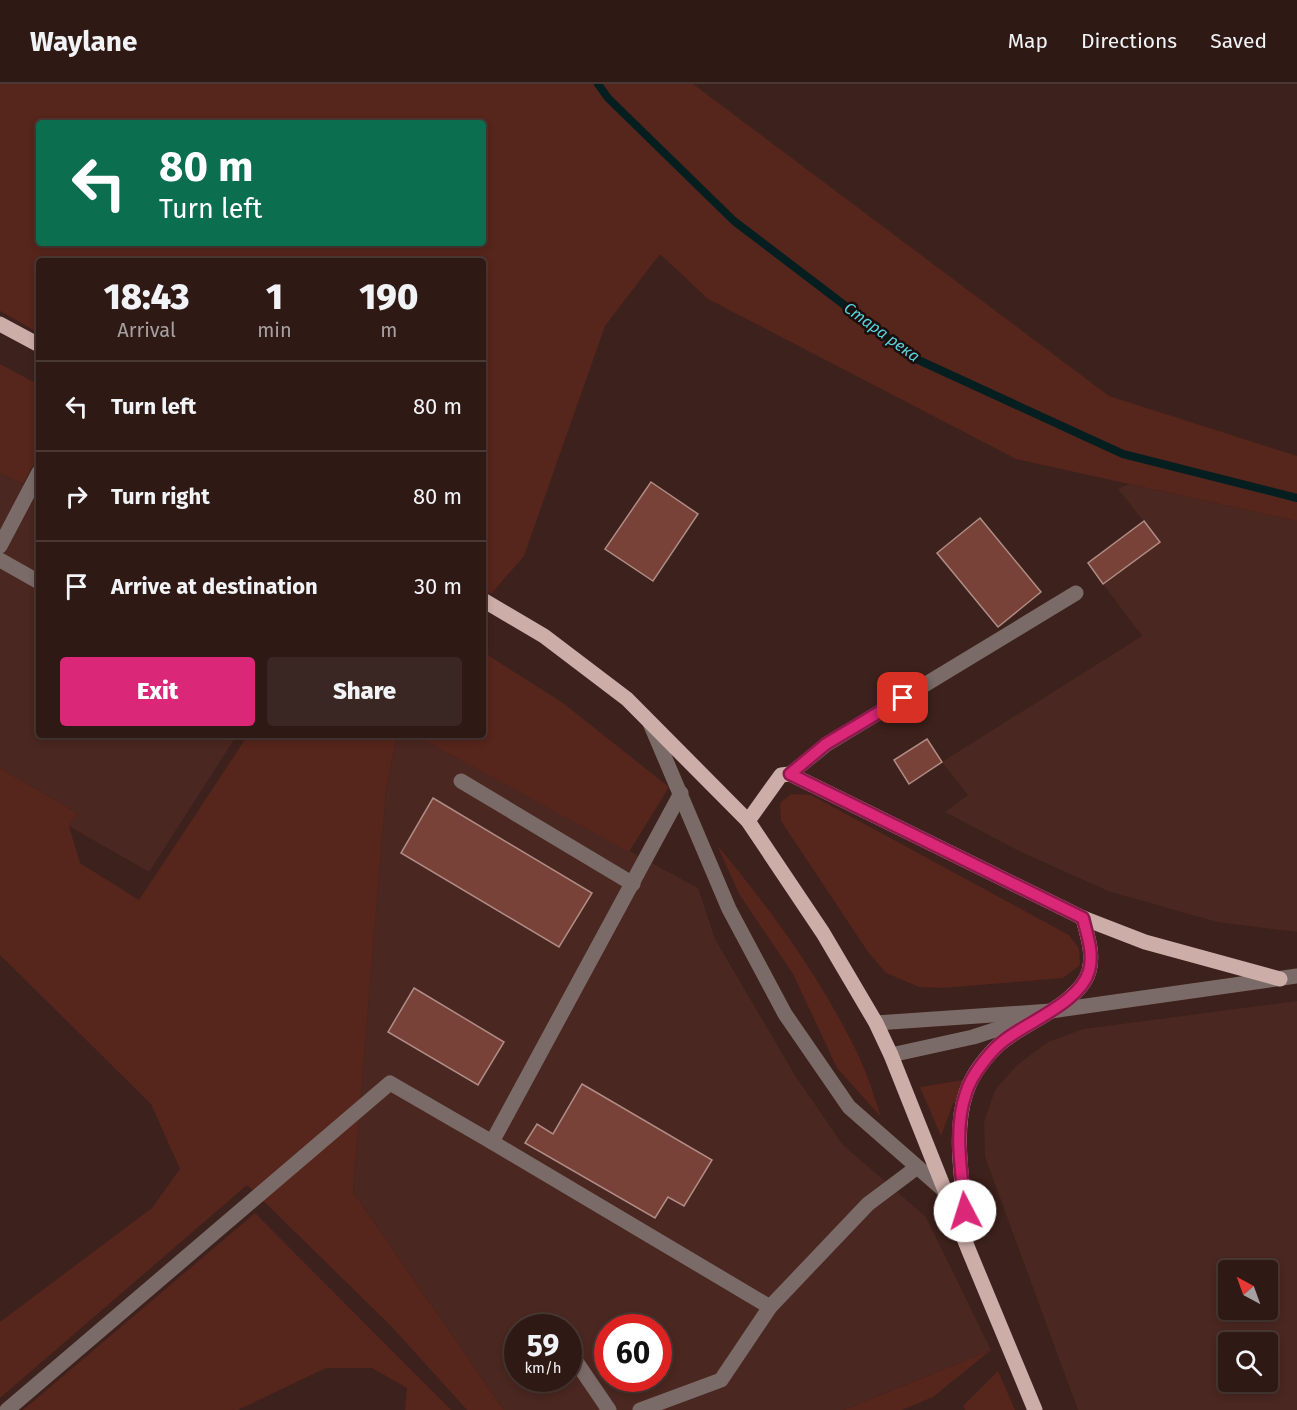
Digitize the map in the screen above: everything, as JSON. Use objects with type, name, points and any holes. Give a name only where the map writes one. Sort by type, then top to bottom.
[{"type":"main road","points":[[0,324],[36,343]]},
{"type":"main road","points":[[486,602],[544,636],[627,699],[748,821],[823,933],[876,1023],[891,1054],[1035,1410]]},
{"type":"main road","points":[[748,821],[781,775],[790,774],[1083,918],[1145,942],[1280,979]]},
{"type":"main road","points":[[969,1251],[959,1130],[966,1092],[988,1056],[1000,1045],[1084,986],[1090,970],[1091,952],[1083,918]]},
{"type":"street","points":[[0,546],[36,478]]},
{"type":"street","points":[[0,560],[36,580]]},
{"type":"street","points":[[790,774],[826,744],[1076,593]]},
{"type":"street","points":[[649,720],[729,909],[785,1014],[849,1107],[946,1192]]},
{"type":"street","points":[[461,781],[633,884]]},
{"type":"street","points":[[492,1142],[681,793]]},
{"type":"street","points":[[876,1023],[1051,1011],[1297,976]]},
{"type":"street","points":[[891,1054],[973,1038],[1051,1011]]},
{"type":"street","points":[[7,1410],[390,1083],[770,1307]]},
{"type":"street","points":[[639,1410],[721,1380],[770,1307],[868,1204],[916,1168]]},
{"type":"street","points":[[582,1371],[609,1410]]},
{"type":"shaded area","points":[[0,84],[693,84],[1109,396],[1297,456],[1297,521],[1016,459],[708,299],[660,254],[605,326],[524,556],[491,594],[486,591],[486,258],[36,258],[36,331],[0,311]]},
{"type":"shaded area","points":[[0,364],[36,383],[36,460],[23,484],[0,473]]},
{"type":"shaded area","points":[[0,473],[36,491],[36,738],[235,738],[149,872],[69,826],[77,813],[0,768]]},
{"type":"shaded area","points":[[1129,484],[1297,521],[1297,932],[1217,922],[1108,891],[1021,852],[945,812],[968,795],[942,762],[1142,636],[1103,584],[1160,542],[1118,489]]},
{"type":"shaded area","points":[[486,654],[563,703],[669,787],[629,852],[420,738],[486,738]]},
{"type":"shaded area","points":[[246,738],[396,738],[386,790],[353,1192],[504,1410],[467,1410],[391,1326],[247,1185],[0,1398],[0,1322],[152,1208],[180,1169],[151,1104],[0,955],[0,768],[77,813],[69,826],[80,863],[139,900]]},
{"type":"shaded area","points":[[396,738],[421,738],[698,888],[715,939],[796,1077],[843,1145],[926,1217],[991,1350],[844,1410],[504,1410],[353,1192],[386,790]]},
{"type":"shaded area","points":[[791,794],[811,795],[1069,935],[1079,949],[1080,965],[1063,978],[943,988],[919,987],[886,973],[868,952],[781,821],[780,803]]},
{"type":"shaded area","points":[[717,845],[796,948],[831,1003],[861,1061],[881,1117],[837,1068],[793,974],[739,894]]},
{"type":"shaded area","points":[[1297,1001],[1297,1410],[1078,1410],[985,1157],[984,1122],[995,1090],[1017,1065],[1048,1042],[1083,1029]]},
{"type":"shaded area","points":[[969,1079],[953,1104],[941,1136],[920,1087]]},
{"type":"shaded area","points":[[255,1213],[451,1410],[405,1410],[407,1388],[372,1368],[326,1368],[238,1410],[23,1410]]},
{"type":"shaded area","points":[[991,1350],[933,1397],[902,1410],[844,1410]]},
{"type":"shaded area","points":[[998,1371],[1015,1410],[965,1410],[963,1406]]},
{"type":"building","points":[[651,482],[698,514],[653,581],[605,549]]},
{"type":"building","points":[[980,518],[1041,592],[998,627],[937,553]]},
{"type":"building","points":[[1144,521],[1160,542],[1103,584],[1088,563]]},
{"type":"building","points":[[927,739],[942,762],[909,784],[894,760]]},
{"type":"building","points":[[433,798],[592,893],[559,947],[401,853]]},
{"type":"building","points":[[414,988],[504,1042],[478,1085],[388,1032]]},
{"type":"building","points":[[582,1084],[712,1160],[684,1206],[668,1197],[655,1218],[525,1143],[537,1124],[553,1134]]},
{"type":"waterway","name":"Стара река","points":[[598,84],[608,98],[734,221],[914,358],[1123,454],[1297,498]]},
{"type":"route","points":[[903,698],[826,744],[790,774],[1083,918],[1091,952],[1090,970],[1084,986],[1051,1011],[1006,1039],[988,1056],[966,1092],[959,1130],[965,1211]]}]
